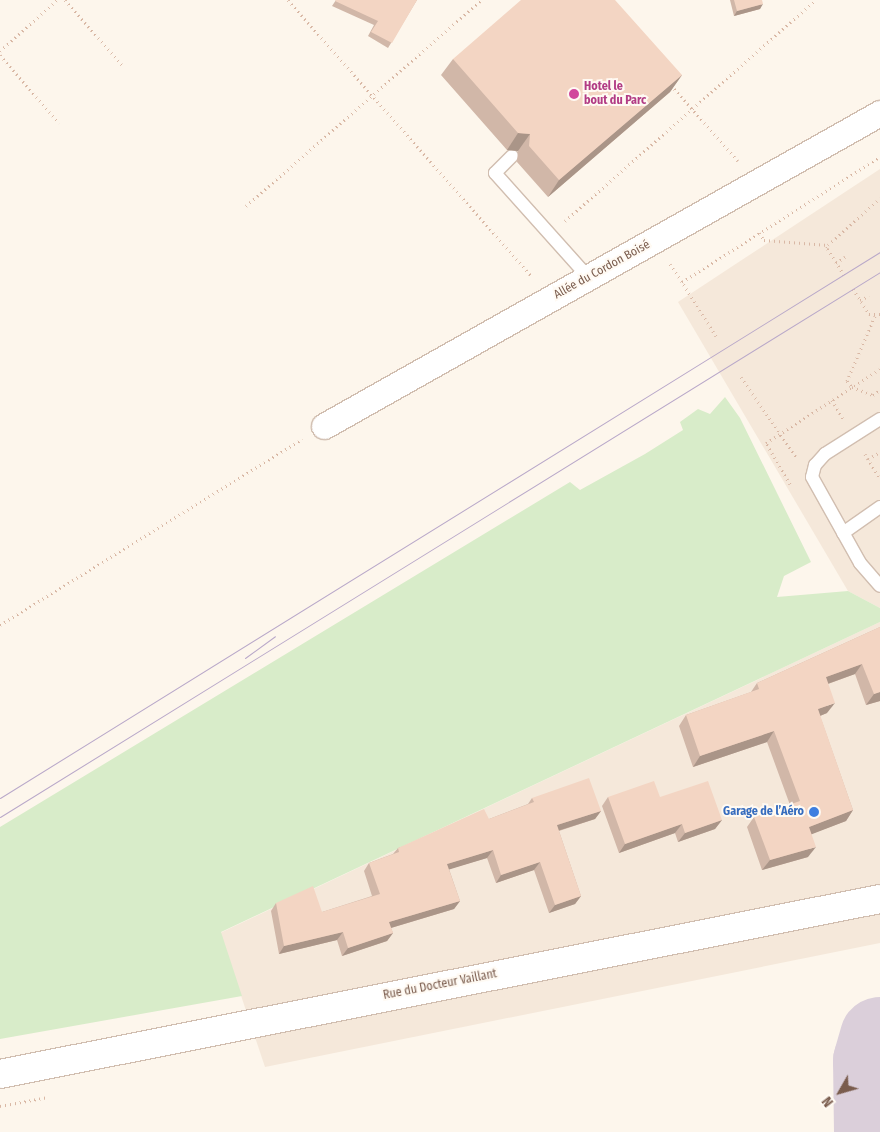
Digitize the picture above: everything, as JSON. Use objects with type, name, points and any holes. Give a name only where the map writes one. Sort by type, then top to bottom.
[{"type":"main road","name":"Rue du Docteur Vaillant","points":[[0,1074],[880,899]]},
{"type":"street","name":"Allée du Cordon Boisé","points":[[324,426],[880,113]]},
{"type":"lane","points":[[512,156],[495,173],[588,277]]},
{"type":"lane","points":[[880,419],[825,454],[815,465],[812,477],[860,562],[880,586]]},
{"type":"lane","points":[[843,533],[880,507]]},
{"type":"path","points":[[0,51],[58,0]]},
{"type":"path","points":[[65,0],[123,66]]},
{"type":"path","points":[[288,0],[551,298]]},
{"type":"path","points":[[246,206],[371,94],[481,0]]},
{"type":"path","points":[[549,234],[816,0]]},
{"type":"path","points":[[0,55],[59,123]]},
{"type":"path","points":[[667,80],[757,182]]},
{"type":"path","points":[[716,336],[682,282],[880,157]]},
{"type":"path","points":[[758,233],[764,240],[828,245],[880,198]]},
{"type":"path","points":[[828,245],[844,275]]},
{"type":"path","points":[[836,263],[845,257]]},
{"type":"path","points":[[853,289],[869,314],[875,316],[880,314]]},
{"type":"path","points":[[860,300],[869,296]]},
{"type":"path","points":[[875,316],[847,380],[852,387],[873,395],[880,390]]},
{"type":"path","points":[[778,435],[880,370]]},
{"type":"path","points":[[741,377],[778,435],[812,477]]},
{"type":"path","points":[[0,625],[324,426]]},
{"type":"path","points":[[868,459],[880,452]]},
{"type":"shaded area","points":[[880,169],[880,608],[848,591],[678,302]]},
{"type":"shaded area","points":[[880,622],[880,943],[265,1067],[220,933]]},
{"type":"green space","points":[[725,397],[740,418],[811,562],[784,576],[777,597],[848,591],[880,608],[880,622],[221,932],[242,996],[0,1039],[0,827],[570,482],[580,490],[645,454],[683,430],[680,422],[698,409],[710,414]]},
{"type":"building","points":[[336,0],[417,0],[392,43],[371,32],[378,21]]},
{"type":"building","points":[[521,0],[615,0],[682,75],[559,180],[529,146],[530,134],[518,133],[453,59]]},
{"type":"building","points":[[734,0],[762,0],[763,4],[737,11]]},
{"type":"building","points":[[880,627],[880,692],[874,694],[862,664],[826,677],[835,703],[818,709],[853,810],[809,827],[816,847],[770,860],[754,817],[800,801],[774,731],[700,756],[686,715],[759,689],[757,683]]},
{"type":"building","points":[[589,778],[601,811],[557,825],[581,896],[555,905],[540,862],[501,875],[493,850],[447,864],[460,901],[389,922],[393,933],[348,948],[343,932],[284,946],[276,903],[313,886],[322,912],[380,894],[369,863],[399,852],[398,848],[484,809],[489,819],[534,802],[532,798]]},
{"type":"building","points":[[654,781],[660,797],[708,781],[722,820],[685,833],[682,824],[625,844],[608,797]]},
{"type":"taxiway","points":[[874,1132],[873,1061],[880,1037]]},
{"type":"tram line","points":[[0,798],[880,252]]},
{"type":"tram line","points":[[0,817],[880,272]]},
{"type":"tram line","points":[[245,658],[275,636]]},
{"type":"place","name":"Hotel le bout du Parc","points":[[574,94]]},
{"type":"place","name":"Garage de l’Aéro","points":[[814,812]]}]
